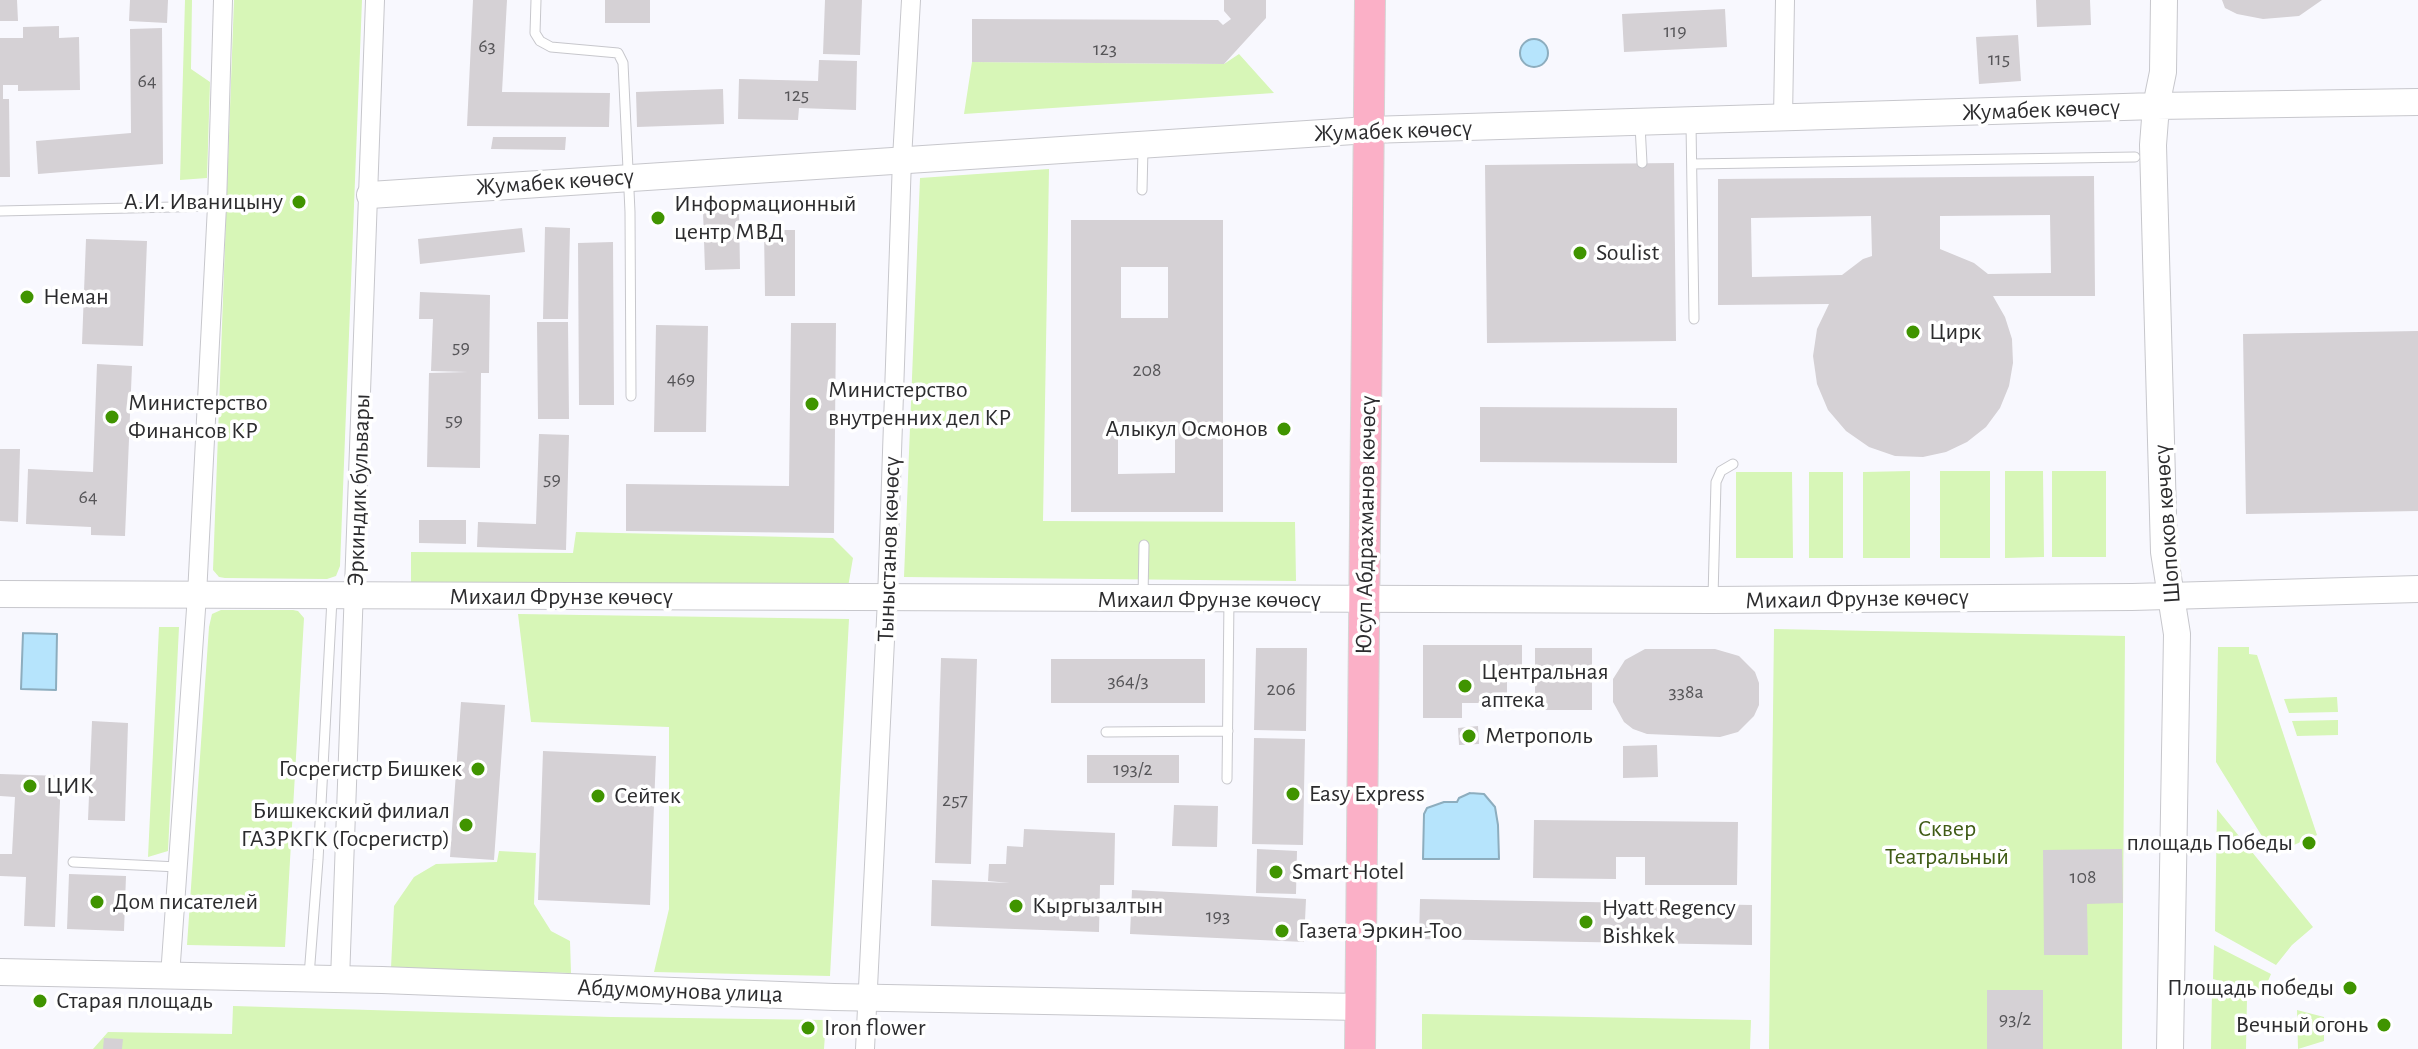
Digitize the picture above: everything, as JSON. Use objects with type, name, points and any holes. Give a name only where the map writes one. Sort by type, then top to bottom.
[{"type":"main road","name":"Юсуп Абдрахманов көчөсү","points":[[1360,1049],[1370,0]]},
{"type":"street","points":[[170,976],[197,595],[217,206],[223,0]]},
{"type":"street","name":"Эркиндик бульвары","points":[[340,980],[343,596],[370,195],[375,0]]},
{"type":"street","name":"Тыныстанов көчөсү","points":[[865,1049],[911,0]]},
{"type":"street","points":[[1783,118],[1785,0]]},
{"type":"street","name":"Шопоков көчөсү","points":[[2164,0],[2163,72],[2153,145],[2164,552],[2177,634],[2170,1049]]},
{"type":"street","name":"Жумабек көчөсү","points":[[370,195],[1369,130],[2156,106],[2418,102]]},
{"type":"street","name":"Михаил Фрунзе көчөсү","points":[[0,594],[1365,601],[2171,596],[2418,589]]},
{"type":"street","name":"Абдумомунова улица","points":[[0,972],[868,997],[1360,1007]]},
{"type":"lane","points":[[536,0],[535,33],[540,41],[551,47],[618,53],[623,63],[630,212],[631,396]]},
{"type":"lane","points":[[1691,120],[1694,319]]},
{"type":"lane","points":[[1639,122],[1642,163]]},
{"type":"lane","points":[[1142,190],[1143,145]]},
{"type":"lane","points":[[1692,164],[2135,157]]},
{"type":"lane","points":[[0,211],[217,206]]},
{"type":"lane","points":[[1712,600],[1716,482],[1721,471],[1733,464]]},
{"type":"lane","points":[[1143,599],[1144,545]]},
{"type":"lane","points":[[308,979],[343,596]]},
{"type":"lane","points":[[1227,779],[1229,599]]},
{"type":"lane","points":[[1106,732],[1228,731]]},
{"type":"lane","points":[[73,862],[178,867]]},
{"type":"green space","points":[[185,0],[192,0],[191,69],[210,82],[207,178],[180,180]]},
{"type":"green space","points":[[234,0],[362,0],[340,566],[336,576],[327,579],[225,578],[219,577],[213,570]]},
{"type":"green space","points":[[1239,54],[1274,93],[964,114],[972,62],[1224,64]]},
{"type":"green space","points":[[1049,169],[1043,521],[1295,522],[1296,581],[904,577],[920,178]]},
{"type":"green space","points":[[1910,471],[1910,558],[1863,558],[1863,472]]},
{"type":"green space","points":[[1940,471],[1990,471],[1990,558],[1940,558]]},
{"type":"green space","points":[[2005,471],[2043,471],[2044,557],[2005,558]]},
{"type":"green space","points":[[2052,471],[2106,471],[2106,557],[2052,557]]},
{"type":"green space","points":[[1736,472],[1792,472],[1793,558],[1736,558]]},
{"type":"green space","points":[[1809,472],[1843,472],[1843,558],[1809,558]]},
{"type":"green space","points":[[576,532],[833,538],[853,558],[848,587],[411,582],[411,552],[573,553]]},
{"type":"green space","points":[[221,610],[293,610],[304,618],[285,947],[187,945],[209,627],[212,614]]},
{"type":"green space","points":[[518,614],[849,619],[830,976],[654,972],[669,909],[669,727],[531,722]]},
{"type":"green space","points":[[159,627],[179,627],[168,851],[148,857]]},
{"type":"green space","name":"Сквер Театральный","points":[[1774,629],[2125,636],[2122,1049],[1769,1049]]},
{"type":"green space","points":[[2218,647],[2249,647],[2249,654],[2257,655],[2317,835],[2273,854],[2216,762]]},
{"type":"green space","points":[[2337,697],[2338,712],[2289,713],[2284,699]]},
{"type":"green space","points":[[2338,720],[2338,735],[2297,736],[2292,721]]},
{"type":"green space","points":[[2217,809],[2313,927],[2292,945],[2276,965],[2215,931]]},
{"type":"green space","points":[[499,851],[536,853],[534,904],[551,931],[570,941],[571,973],[391,968],[394,906],[414,877],[436,864],[497,862]]},
{"type":"green space","points":[[2214,945],[2271,974],[2263,993],[2213,979]]},
{"type":"green space","points":[[2212,991],[2247,998],[2246,1049],[2211,1049]]},
{"type":"green space","points":[[233,1006],[826,1020],[824,1049],[93,1049],[108,1032],[232,1034]]},
{"type":"green space","points":[[2297,1010],[2324,1017],[2324,1041],[2298,1049]]},
{"type":"green space","points":[[1422,1014],[1751,1020],[1750,1049],[1422,1049]]},
{"type":"water","points":[[1534,39],[1544,43],[1548,53],[1544,63],[1534,67],[1524,63],[1520,53],[1524,43]]},
{"type":"water","points":[[23,633],[57,634],[56,690],[21,689]]},
{"type":"water","points":[[1470,793],[1484,794],[1495,807],[1499,859],[1423,859],[1424,814],[1427,808],[1444,802],[1457,802]]},
{"type":"building","points":[[0,0],[17,0],[18,21],[0,21]]},
{"type":"building","points":[[130,0],[168,0],[167,23],[129,21]]},
{"type":"building","points":[[473,0],[507,0],[502,92],[610,93],[609,127],[467,126]]},
{"type":"building","points":[[605,0],[650,0],[650,23],[605,23]]},
{"type":"building","points":[[825,0],[862,0],[860,55],[823,54]]},
{"type":"building","points":[[1224,0],[1266,0],[1266,18],[1224,64],[972,62],[972,19],[1218,20],[1223,25],[1231,19],[1224,11]]},
{"type":"building","points":[[2036,0],[2090,0],[2091,25],[2037,27]]},
{"type":"building","points":[[2222,0],[2322,0],[2299,16],[2263,19],[2237,14],[2225,8]]},
{"type":"building","points":[[1725,9],[1727,47],[1624,52],[1622,14]]},
{"type":"building","points":[[59,26],[59,38],[79,37],[80,90],[18,91],[18,85],[3,85],[3,99],[9,99],[10,177],[0,177],[0,38],[23,38],[23,27]]},
{"type":"building","points":[[162,28],[163,164],[38,174],[36,141],[131,133],[130,29]]},
{"type":"building","points":[[2018,35],[2021,81],[1979,84],[1976,37]]},
{"type":"building","points":[[819,60],[857,61],[856,110],[799,108],[798,120],[738,119],[739,79],[818,81]]},
{"type":"building","points":[[723,89],[724,124],[637,127],[636,92]]},
{"type":"building","points":[[493,137],[566,137],[565,150],[491,149]]},
{"type":"building","name":"Soulist","points":[[1674,163],[1676,341],[1487,343],[1485,165]]},
{"type":"building","points":[[2094,176],[2095,296],[1993,296],[2005,317],[2012,339],[2013,363],[2009,386],[2000,408],[1986,427],[1967,442],[1946,452],[1923,457],[1895,456],[1869,447],[1846,431],[1828,410],[1817,384],[1813,356],[1817,329],[1829,304],[1718,305],[1718,179]],"holes":[[[2050,215],[2051,273],[1988,274],[1974,263],[1940,249],[1940,216]],[[1871,216],[1872,256],[1842,275],[1752,277],[1751,218]]]},
{"type":"building","points":[[739,210],[740,269],[705,270],[703,211]]},
{"type":"building","points":[[1071,220],[1223,220],[1223,512],[1071,512]],"holes":[[[1121,267],[1168,267],[1168,318],[1121,318]],[[1118,422],[1175,422],[1175,473],[1118,474]]]},
{"type":"building","points":[[545,227],[570,228],[568,319],[543,319]]},
{"type":"building","points":[[522,228],[525,252],[420,264],[418,239]]},
{"type":"building","points":[[764,230],[795,230],[795,296],[765,296]]},
{"type":"building","name":"Министерство Финансов КР","points":[[86,239],[147,241],[143,346],[82,344]]},
{"type":"building","points":[[613,242],[614,405],[579,405],[578,243]]},
{"type":"building","points":[[420,292],[490,295],[489,373],[481,373],[480,468],[427,467],[429,373],[468,372],[431,371],[433,319],[419,319]]},
{"type":"building","points":[[537,322],[568,322],[569,419],[538,419]]},
{"type":"building","name":"Министерство внутренних дел КР","points":[[791,323],[836,323],[834,533],[626,531],[626,484],[789,486]]},
{"type":"building","points":[[656,325],[708,326],[706,432],[654,432]]},
{"type":"building","points":[[2418,331],[2418,511],[2246,514],[2243,334]]},
{"type":"building","name":"Министерство Финансов КР","points":[[97,364],[132,366],[125,536],[91,535],[91,527],[26,524],[28,469],[93,472]]},
{"type":"building","points":[[1480,407],[1677,408],[1677,463],[1480,462]]},
{"type":"building","points":[[539,434],[569,435],[566,550],[477,547],[478,522],[536,524]]},
{"type":"building","points":[[0,449],[20,449],[18,522],[0,521]]},
{"type":"building","points":[[419,520],[466,520],[466,544],[419,543]]},
{"type":"building","name":"Центральная аптека","points":[[1423,645],[1522,645],[1522,670],[1507,670],[1507,703],[1462,703],[1462,718],[1423,718]]},
{"type":"building","points":[[1256,648],[1307,648],[1306,731],[1254,730]]},
{"type":"building","points":[[1535,648],[1592,648],[1592,710],[1535,710]]},
{"type":"building","points":[[1645,649],[1715,649],[1739,656],[1755,672],[1759,683],[1759,705],[1754,716],[1738,732],[1720,737],[1647,734],[1633,729],[1624,722],[1613,702],[1613,679],[1625,660]]},
{"type":"building","points":[[941,658],[977,659],[971,864],[935,863]]},
{"type":"building","points":[[1051,659],[1205,659],[1205,703],[1051,703]]},
{"type":"building","name":"Госрегистр Бишкек","points":[[461,702],[505,705],[494,860],[450,857]]},
{"type":"building","points":[[92,721],[128,723],[125,821],[88,820]]},
{"type":"building","name":"Метрополь","points":[[1478,726],[1479,744],[1459,745],[1458,728]]},
{"type":"building","points":[[1254,738],[1305,739],[1303,845],[1252,844]]},
{"type":"building","points":[[1657,745],[1658,777],[1623,778],[1623,746]]},
{"type":"building","name":"Сейтек","points":[[543,751],[656,756],[650,905],[538,900]]},
{"type":"building","points":[[1087,755],[1179,755],[1179,783],[1087,783]]},
{"type":"building","points":[[0,774],[61,776],[55,927],[24,926],[26,877],[0,876],[0,854],[12,854],[15,797],[0,796]]},
{"type":"building","points":[[1174,805],[1218,806],[1217,847],[1172,846]]},
{"type":"building","points":[[1534,820],[1738,822],[1737,885],[1645,885],[1645,857],[1616,857],[1616,879],[1533,878]]},
{"type":"building","points":[[1024,829],[1115,833],[1114,885],[1100,885],[1099,932],[931,926],[932,880],[1010,883],[988,881],[989,864],[1006,864],[1007,846],[1023,847]]},
{"type":"building","name":"Smart Hotel","points":[[1257,849],[1297,851],[1296,894],[1256,893]]},
{"type":"building","points":[[2122,849],[2123,903],[2087,904],[2088,955],[2044,955],[2043,850]]},
{"type":"building","name":"Дом писателей","points":[[69,874],[126,876],[124,931],[67,929]]},
{"type":"building","points":[[1132,890],[1306,899],[1304,942],[1130,934]]},
{"type":"building","name":"Hyatt Regency Bishkek","points":[[1420,899],[1752,905],[1752,945],[1419,939]]},
{"type":"building","points":[[1987,990],[2043,990],[2043,1049],[1987,1049]]},
{"type":"building","points":[[104,1038],[123,1039],[122,1049],[103,1049]]},
{"type":"place","name":"А.И. Иваницыну","points":[[299,202]]},
{"type":"place","name":"Информационный центр МВД","points":[[658,218]]},
{"type":"place","name":"Soulist","points":[[1580,253]]},
{"type":"place","name":"Неман","points":[[27,297]]},
{"type":"place","name":"Цирк","points":[[1913,332]]},
{"type":"place","name":"Министерство внутренних дел КР","points":[[812,404]]},
{"type":"place","name":"Министерство Финансов КР","points":[[112,417]]},
{"type":"place","name":"Алыкул Осмонов","points":[[1284,429]]},
{"type":"place","name":"Центральная аптека","points":[[1465,686]]},
{"type":"place","name":"Метрополь","points":[[1469,736]]},
{"type":"place","name":"Госрегистр Бишкек","points":[[478,769]]},
{"type":"place","name":"ЦИК","points":[[30,786]]},
{"type":"place","name":"Easy Express","points":[[1293,794]]},
{"type":"place","name":"Сейтек","points":[[598,796]]},
{"type":"place","name":"Бишкекский филиал ГАЗРКГК (Госрегистр)","points":[[466,825]]},
{"type":"place","name":"площадь Победы","points":[[2309,843]]},
{"type":"place","name":"Smart Hotel","points":[[1276,872]]},
{"type":"place","name":"Дом писателей","points":[[97,902]]},
{"type":"place","name":"Кыргызалтын","points":[[1016,906]]},
{"type":"place","name":"Hyatt Regency Bishkek","points":[[1586,922]]},
{"type":"place","name":"Газета Эркин-Тоо","points":[[1282,931]]},
{"type":"place","name":"Площадь победы","points":[[2350,988]]},
{"type":"place","name":"Старая площадь","points":[[40,1001]]},
{"type":"place","name":"Вечный огонь","points":[[2384,1025]]},
{"type":"place","name":"Iron flower","points":[[808,1028]]}]
